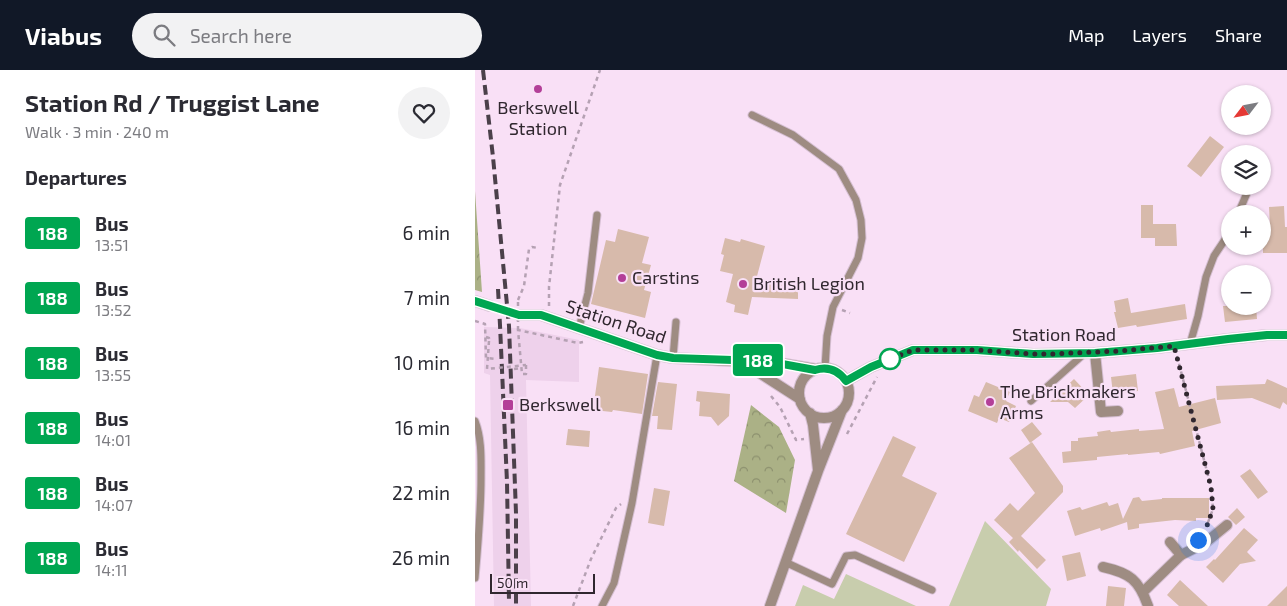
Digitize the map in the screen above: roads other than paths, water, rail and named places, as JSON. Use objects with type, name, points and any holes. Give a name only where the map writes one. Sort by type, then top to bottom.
[{"type":"street","points":[[475,301],[490,306]]},
{"type":"street","name":"Station Road","points":[[519,315],[541,315],[657,355],[673,358],[755,359],[836,370],[846,381],[871,367],[913,350],[977,350],[1033,354],[1090,353],[1174,346],[1257,336],[1287,335]]},
{"type":"street","points":[[1090,353],[1096,413],[1118,412]]},
{"type":"street","name":"Station Road","points":[[733,360],[755,370],[800,399],[810,413]]},
{"type":"street","points":[[800,399],[800,386],[803,379],[809,373],[820,369]]},
{"type":"street","points":[[769,606],[818,471],[842,410],[847,403],[849,387],[846,381]]},
{"type":"street","points":[[810,413],[816,416],[829,417],[836,415],[842,410]]},
{"type":"street","points":[[810,413],[815,438],[818,471]]},
{"type":"street","points":[[1143,592],[1181,555],[1205,543],[1227,525]]},
{"type":"street","points":[[1169,542],[1181,555]]},
{"type":"street","points":[[1103,567],[1117,570],[1134,579],[1143,592],[1148,606]]},
{"type":"lane","points":[[752,115],[793,135],[839,169],[856,200],[861,220],[862,238],[858,258],[833,307],[820,369]]},
{"type":"lane","points":[[579,328],[588,293],[597,215]]},
{"type":"lane","points":[[1190,344],[1206,277],[1213,256],[1221,245]]},
{"type":"lane","points":[[673,358],[675,322]]},
{"type":"lane","points":[[1031,401],[1090,353]]},
{"type":"lane","points":[[602,606],[614,583],[632,503],[657,355]]},
{"type":"lane","points":[[475,421],[481,454],[481,509],[475,578]]},
{"type":"lane","points":[[785,562],[832,584],[846,556],[855,555],[932,590]]},
{"type":"tunnel","points":[[490,306],[519,315]]},
{"type":"railway","points":[[483,70],[509,326],[516,513],[516,606]]},
{"type":"railway","points":[[498,289],[507,482],[509,601]]},
{"type":"place","name":"Berkswell Station","points":[[538,89]]},
{"type":"place","name":"Carstins","points":[[622,278]]},
{"type":"place","name":"British Legion","points":[[743,284]]},
{"type":"place","name":"The Brickmakers Arms","points":[[990,402]]},
{"type":"place","name":"Berkswell","points":[[508,405]]}]
